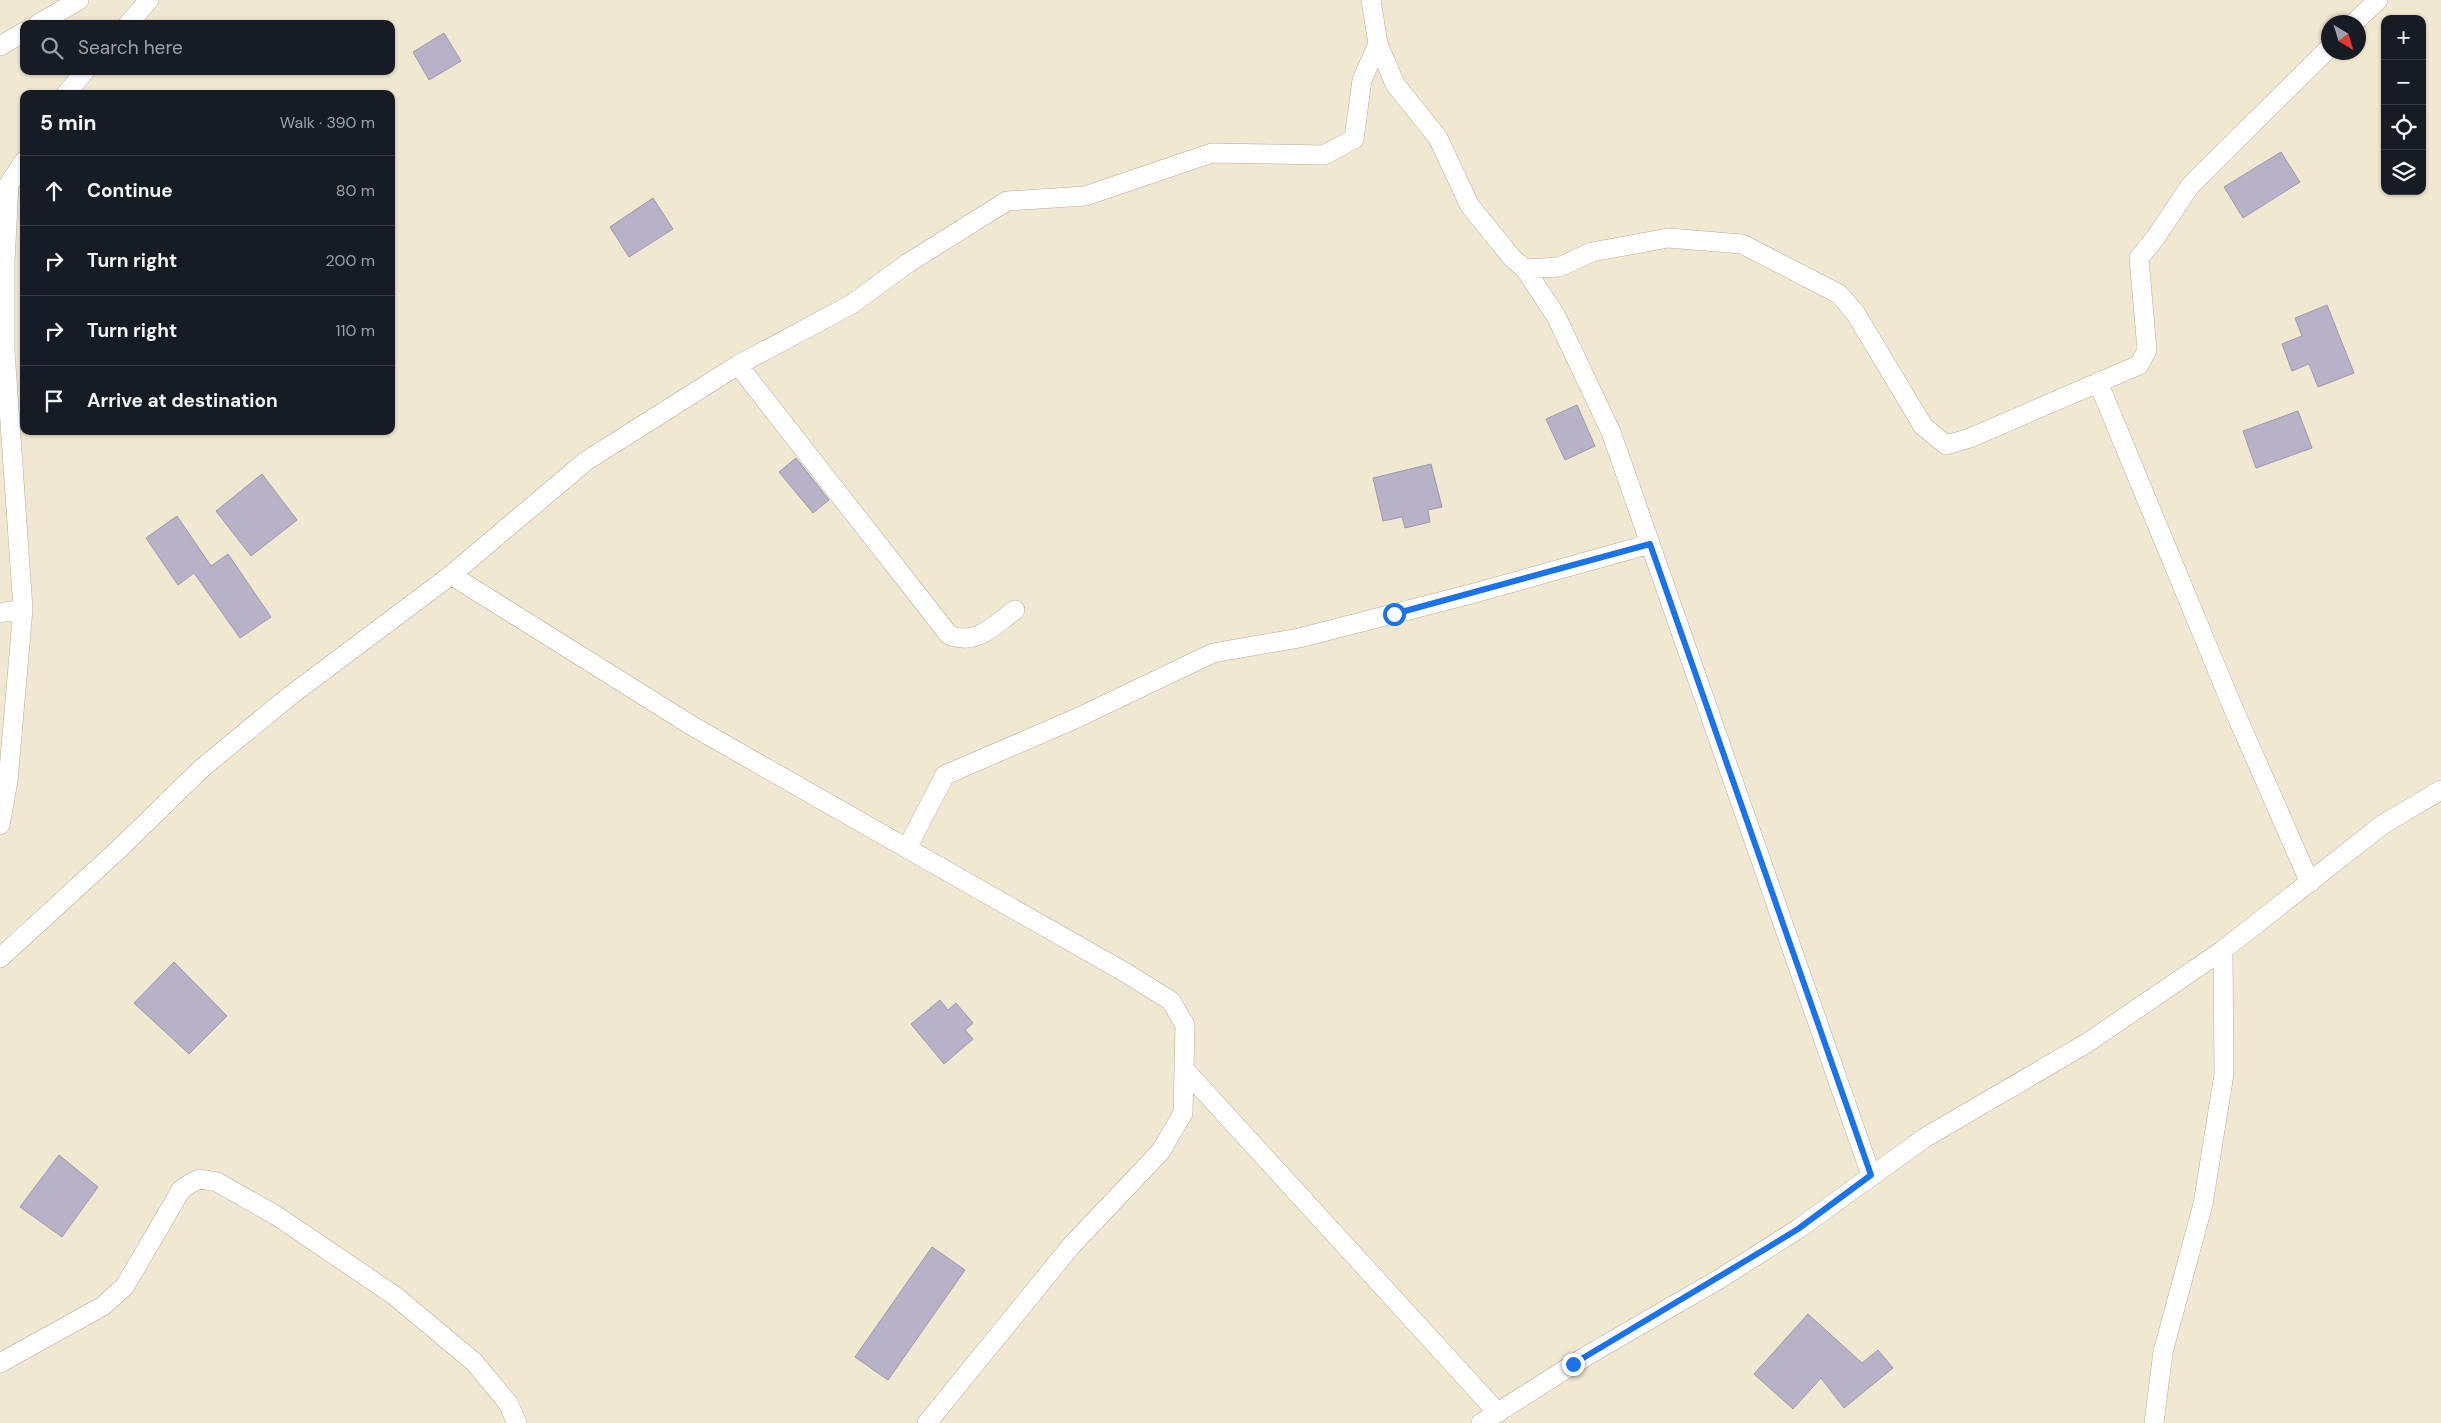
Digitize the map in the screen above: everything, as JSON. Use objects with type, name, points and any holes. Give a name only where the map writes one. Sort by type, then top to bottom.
[{"type":"street","points":[[45,20],[79,0]]},
{"type":"street","points":[[132,20],[149,0]]},
{"type":"street","points":[[1371,0],[1378,44],[1395,84],[1438,138],[1470,206],[1513,259],[1525,269],[1556,316],[1611,432],[1871,1175]]},
{"type":"street","points":[[2362,15],[2378,0]]},
{"type":"street","points":[[0,46],[20,34]]},
{"type":"street","points":[[0,958],[118,850],[202,768],[291,696],[451,575],[586,461],[738,365],[852,304],[908,264],[1007,200],[1085,196],[1212,153],[1324,155],[1354,139],[1362,80],[1378,44]]},
{"type":"street","points":[[1525,269],[1559,267],[1592,252],[1668,238],[1742,244],[1839,294],[1856,314],[1923,426],[1946,445],[1970,438],[2139,365],[2147,350],[2139,258],[2156,237],[2190,186],[2321,56]]},
{"type":"street","points":[[69,90],[82,75]]},
{"type":"street","points":[[1362,80],[1395,84]]},
{"type":"street","points":[[0,825],[8,781],[23,609],[3,348],[9,184],[20,167]]},
{"type":"street","points":[[738,365],[949,635],[962,640],[976,638],[1015,610]]},
{"type":"street","points":[[2098,382],[2231,704],[2310,883]]},
{"type":"street","points":[[907,848],[945,774],[1077,718],[1214,653],[1318,633],[1471,594],[1650,544]]},
{"type":"street","points":[[451,575],[694,727],[1126,973],[1171,1001],[1185,1025],[1183,1112],[1161,1151],[1071,1246],[927,1423]]},
{"type":"street","points":[[0,613],[23,609]]},
{"type":"street","points":[[1481,1423],[1498,1414],[1588,1355],[1721,1278],[1798,1229],[1926,1137],[2087,1043],[2223,950],[2382,825],[2441,790]]},
{"type":"street","points":[[2154,1423],[2163,1352],[2203,1204],[2224,1074],[2223,950]]},
{"type":"street","points":[[1184,1070],[1498,1414]]},
{"type":"street","points":[[0,1362],[103,1306],[125,1286],[181,1190],[200,1179],[217,1182],[277,1216],[396,1296],[474,1362],[508,1403],[517,1423]]},
{"type":"building","points":[[444,33],[461,61],[429,80],[413,52]]},
{"type":"building","points":[[2281,152],[2300,182],[2243,218],[2224,187]]},
{"type":"building","points":[[653,198],[673,229],[629,257],[610,227]]},
{"type":"building","points":[[2327,305],[2354,373],[2318,387],[2309,364],[2292,371],[2282,344],[2302,336],[2295,318]]},
{"type":"building","points":[[1577,405],[1595,446],[1565,460],[1546,419]]},
{"type":"building","points":[[2298,411],[2312,448],[2256,468],[2243,431]]},
{"type":"building","points":[[796,458],[829,500],[813,513],[779,472]]},
{"type":"building","points":[[1431,464],[1442,507],[1428,510],[1430,522],[1405,528],[1402,517],[1383,521],[1373,478]]},
{"type":"building","points":[[262,474],[297,520],[251,556],[216,511]]},
{"type":"building","points":[[177,516],[211,566],[228,554],[271,617],[240,638],[194,573],[178,585],[146,538]]},
{"type":"building","points":[[174,962],[227,1016],[189,1054],[134,1003]]},
{"type":"building","points":[[940,1000],[948,1010],[956,1003],[973,1023],[965,1030],[973,1039],[944,1064],[911,1024]]},
{"type":"building","points":[[59,1155],[98,1187],[62,1237],[20,1207]]},
{"type":"building","points":[[932,1247],[965,1270],[888,1380],[855,1357]]},
{"type":"building","points":[[1808,1314],[1862,1363],[1878,1350],[1893,1368],[1844,1408],[1821,1378],[1793,1409],[1754,1374]]},
{"type":"route","points":[[1394,614],[1650,544],[1871,1175],[1798,1229],[1721,1278],[1573,1364]]}]
